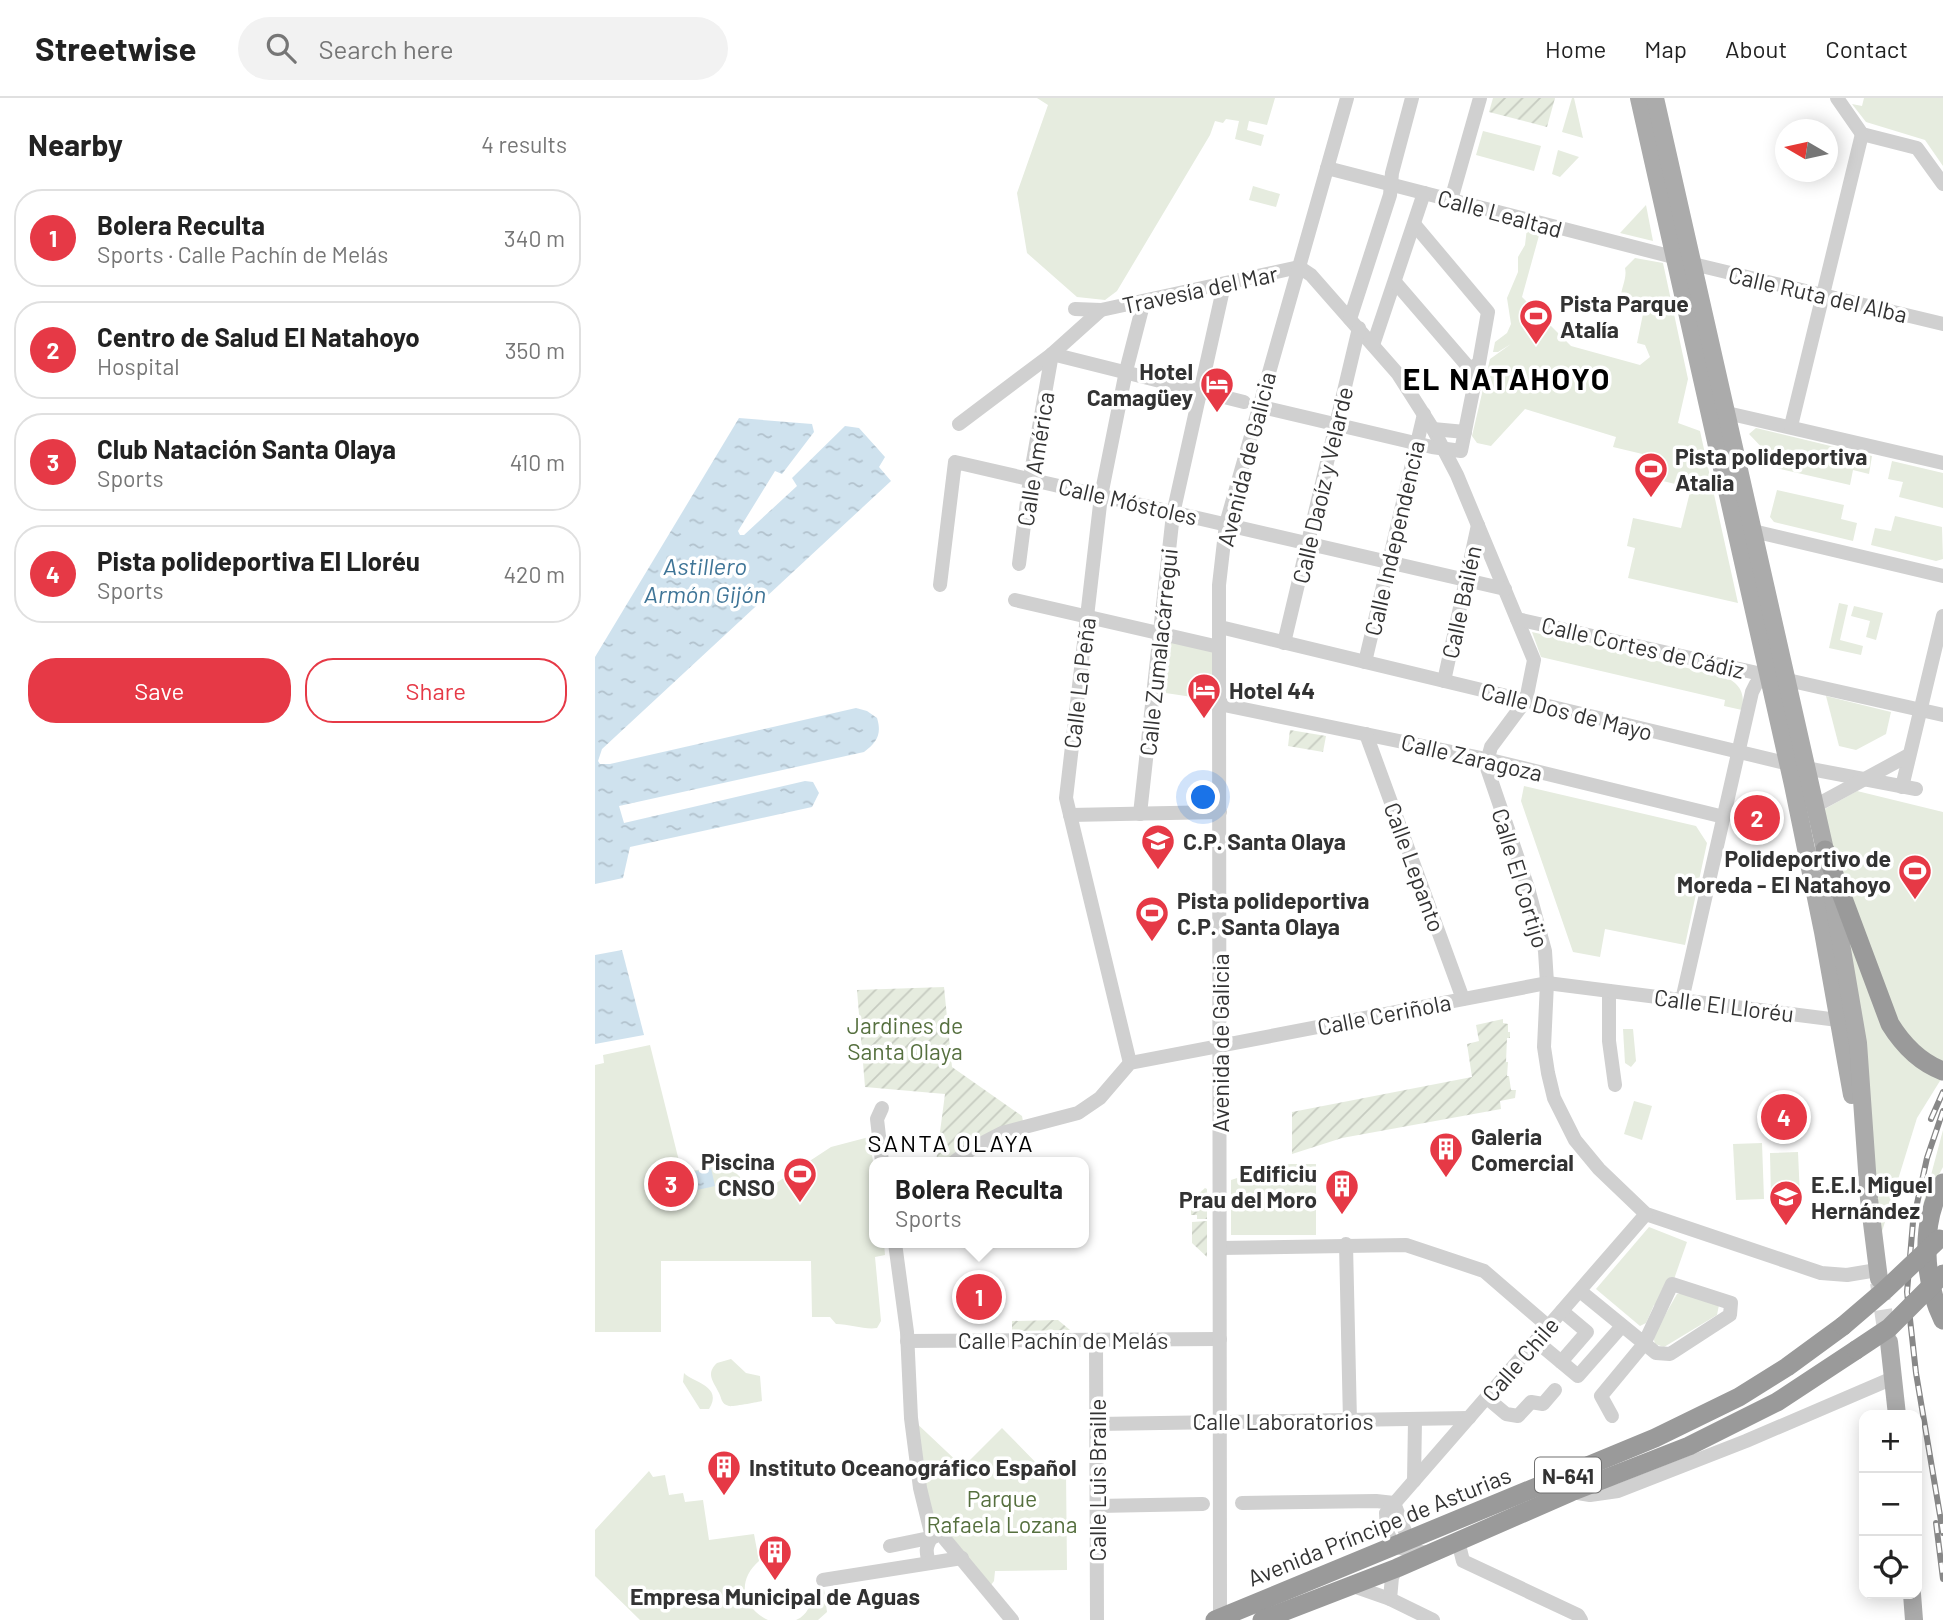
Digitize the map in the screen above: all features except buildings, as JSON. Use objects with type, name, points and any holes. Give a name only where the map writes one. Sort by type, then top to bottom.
[{"type":"highway","points":[[1825,850],[1891,1024],[1898,1037],[1916,1056],[1942,1070]]},
{"type":"highway","points":[[1943,1183],[1937,1192],[1931,1214],[1927,1247],[1929,1280],[1943,1320]]},
{"type":"highway","name":"Avenida Príncipe de Asturias","points":[[1218,1619],[1655,1438],[1739,1398],[1843,1326],[1941,1236]]},
{"type":"highway","name":"Avenida Príncipe de Asturias","points":[[1262,1620],[1397,1568],[1571,1492],[1689,1446],[1766,1408],[1856,1350],[1889,1335],[1943,1274]]},
{"type":"highway","points":[[1889,1335],[1943,1290]]},
{"type":"main road","points":[[1639,98],[1674,257],[1753,531],[1777,677]]},
{"type":"main road","points":[[1655,98],[1719,379],[1718,415],[1734,521],[1777,677],[1797,766],[1869,1199]]},
{"type":"main road","points":[[1797,766],[1815,806],[1825,850],[1858,1043],[1869,1199],[1878,1275]]},
{"type":"main road","points":[[1889,1335],[1896,1410]]},
{"type":"main road","points":[[1912,1599],[1914,1620]]},
{"type":"street","name":"Avenida de Galicia","points":[[1218,1619],[1221,553],[1251,404],[1299,267],[1347,98]]},
{"type":"street","name":"Calle Daoíz y Velarde","points":[[1285,643],[1336,424],[1355,323],[1390,194],[1392,173],[1412,98]]},
{"type":"street","points":[[1451,201],[1480,98]]},
{"type":"street","points":[[1837,98],[1862,134],[1917,148],[1943,184]]},
{"type":"street","points":[[1791,426],[1862,134]]},
{"type":"street","name":"Calle Lealtad","points":[[1327,168],[1674,257]]},
{"type":"street","points":[[1373,345],[1425,193]]},
{"type":"street","points":[[1414,224],[1488,312],[1479,363],[1470,369]]},
{"type":"street","points":[[1674,257],[1683,260],[1700,331],[1719,379]]},
{"type":"street","name":"Calle Ruta del Alba","points":[[1693,264],[1943,324]]},
{"type":"street","points":[[1299,267],[1311,275],[1398,374],[1433,429],[1478,524],[1534,660],[1526,701],[1491,747],[1486,759]]},
{"type":"street","name":"Travesía del Mar","points":[[1076,309],[1101,310],[1299,267]]},
{"type":"street","points":[[1052,354],[1251,404],[1445,450],[1461,451],[1476,376],[1395,282]]},
{"type":"street","name":"Calle Zumalacárregui","points":[[1140,814],[1173,513],[1224,285]]},
{"type":"street","name":"Calle La Peña","points":[[1130,1063],[1066,798],[1101,496],[1126,371],[1144,301]]},
{"type":"street","name":"Travesía del Mar","points":[[960,424],[1052,354],[1101,310]]},
{"type":"street","name":"Calle América","points":[[1019,564],[1030,478],[1052,354]]},
{"type":"street","name":"Calle Independencia","points":[[1365,662],[1424,414]]},
{"type":"street","points":[[1718,415],[1791,426],[1943,463]]},
{"type":"street","points":[[1433,429],[1465,432]]},
{"type":"street","name":"Calle Móstoles","points":[[940,586],[955,462],[1505,589]]},
{"type":"street","points":[[1734,521],[1753,531],[1943,576]]},
{"type":"street","name":"Calle Bailén","points":[[1444,681],[1478,524]]},
{"type":"street","points":[[1015,600],[1219,647]]},
{"type":"street","points":[[1815,806],[1909,755],[1943,616]]},
{"type":"street","name":"Calle Cortes de Cádiz","points":[[1517,619],[1943,715]]},
{"type":"street","name":"Calle Dos de Mayo","points":[[1220,627],[1861,780],[1909,788],[1909,755]]},
{"type":"street","points":[[1682,1000],[1756,684],[1777,677]]},
{"type":"street","name":"Calle Zaragoza","points":[[1219,704],[1486,759],[1724,817]]},
{"type":"street","name":"Calle Lepanto","points":[[1366,734],[1463,999]]},
{"type":"street","name":"Calle El Cortijo","points":[[1486,759],[1528,888],[1545,951],[1545,1047],[1554,1098],[1577,1143],[1599,1169],[1646,1214],[1821,1273],[1878,1275]]},
{"type":"street","points":[[1070,815],[1220,812]]},
{"type":"street","name":"Calle Ceriñola","points":[[1130,1063],[1547,983]]},
{"type":"street","name":"Calle El Lloréu","points":[[1547,983],[1839,1020]]},
{"type":"street","points":[[1609,990],[1609,1041],[1615,1085]]},
{"type":"street","points":[[961,1157],[1002,1133],[1078,1113],[1100,1098],[1130,1063]]},
{"type":"street","points":[[881,1157],[877,1119],[882,1108]]},
{"type":"street","name":"Calle Chile","points":[[1394,1503],[1646,1214]]},
{"type":"street","points":[[1346,1244],[1350,1421]]},
{"type":"street","points":[[1220,1248],[1406,1245],[1479,1268],[1549,1326]]},
{"type":"street","points":[[896,1248],[907,1341],[911,1418],[920,1488],[928,1519],[937,1537],[962,1558],[1012,1620]]},
{"type":"street","points":[[1580,1291],[1644,1344],[1656,1353],[1670,1354],[1730,1315],[1731,1303],[1672,1284],[1644,1344],[1601,1396],[1612,1416]]},
{"type":"street","points":[[1561,1362],[1587,1332],[1562,1311]]},
{"type":"street","points":[[1536,1341],[1578,1376],[1622,1325]]},
{"type":"street","name":"Calle Pachín de Melás","points":[[907,1341],[1220,1339]]},
{"type":"street","name":"Calle Luis Braille","points":[[1096,1340],[1097,1620]]},
{"type":"street","points":[[1571,1492],[1590,1495],[1618,1491],[1746,1441],[1893,1378]]},
{"type":"street","points":[[1487,1398],[1506,1414],[1518,1416],[1531,1402],[1543,1404],[1555,1390]]},
{"type":"street","name":"Calle Laboratorios","points":[[1097,1424],[1469,1418]]},
{"type":"street","points":[[1414,1481],[1415,1420]]},
{"type":"street","points":[[1242,1503],[1394,1503],[1401,1543],[1411,1551],[1431,1553]]},
{"type":"street","points":[[1097,1506],[1203,1504]]},
{"type":"street","points":[[890,1546],[937,1537]]},
{"type":"street","points":[[929,1563],[927,1544],[937,1537]]},
{"type":"street","points":[[1458,1541],[1463,1561],[1578,1615],[1581,1620]]},
{"type":"street","points":[[823,1580],[962,1558]]},
{"type":"street","points":[[1390,1599],[1392,1577],[1397,1568]]},
{"type":"street","points":[[1322,1576],[1390,1599],[1433,1620]]},
{"type":"green space","points":[[1037,98],[1275,98],[1267,125],[1249,121],[1247,130],[1264,135],[1261,146],[1235,139],[1239,121],[1215,121],[1210,135],[1117,291],[1105,300],[1077,297],[1027,253],[1017,193],[1048,105]]},
{"type":"green space","points":[[1493,98],[1555,98],[1547,127],[1489,112]]},
{"type":"green space","points":[[1574,98],[1583,138],[1562,132]]},
{"type":"green space","points":[[1864,98],[1943,98],[1943,166],[1925,140],[1866,122],[1852,104],[1862,106]]},
{"type":"green space","points":[[1483,131],[1541,146],[1534,171],[1476,155]]},
{"type":"green space","points":[[1558,150],[1579,157],[1560,177],[1552,174]]},
{"type":"green space","points":[[1253,186],[1280,194],[1276,207],[1249,200]]},
{"type":"green space","points":[[1646,205],[1653,241],[1620,233]]},
{"type":"green space","points":[[1527,228],[1540,232],[1522,297],[1571,346],[1640,365],[1650,357],[1645,345],[1637,343],[1643,314],[1641,309],[1622,306],[1625,268],[1635,258],[1663,263],[1688,379],[1678,423],[1700,431],[1738,603],[1628,578],[1635,548],[1627,546],[1633,518],[1681,528],[1691,488],[1651,478],[1655,457],[1613,447],[1616,437],[1525,409],[1491,446],[1477,443],[1472,436],[1490,359],[1511,344],[1493,352],[1495,342],[1507,333],[1511,324],[1507,298],[1518,272],[1518,257],[1525,245]]},
{"type":"green space","points":[[1756,428],[1872,456],[1869,474],[1853,470],[1850,485],[1772,467],[1768,454],[1749,434]]},
{"type":"green space","points":[[1892,461],[1943,473],[1943,508],[1899,497],[1903,482],[1888,479]]},
{"type":"green space","points":[[1777,490],[1844,505],[1841,519],[1857,523],[1853,541],[1774,522],[1770,517]]},
{"type":"green space","points":[[1895,516],[1942,527],[1943,559],[1936,561],[1871,545],[1875,528],[1891,531]]},
{"type":"green space","points":[[1839,603],[1848,605],[1840,640],[1863,646],[1861,655],[1829,648]]},
{"type":"green space","points":[[1854,606],[1883,613],[1876,640],[1866,637],[1870,621],[1851,616]]},
{"type":"green space","points":[[1532,632],[1726,677],[1741,690],[1742,710],[1724,706],[1725,700],[1541,657]]},
{"type":"green space","points":[[1165,641],[1212,651],[1212,700],[1159,692]]},
{"type":"green space","points":[[1826,696],[1891,712],[1886,734],[1856,750],[1839,746]]},
{"type":"green space","points":[[1290,730],[1326,736],[1323,752],[1288,746]]},
{"type":"green space","points":[[1524,786],[1696,826],[1707,843],[1685,945],[1605,929],[1600,957],[1573,952],[1521,801]]},
{"type":"green space","points":[[1857,791],[1943,812],[1943,1076],[1917,1118],[1880,1238],[1823,810]]},
{"type":"green space","name":"Jardines de Santa Olaya","points":[[944,987],[952,1067],[1022,1116],[1024,1127],[973,1148],[973,1157],[937,1157],[945,1094],[865,1087],[857,990]]},
{"type":"green space","points":[[1503,1019],[1510,1032],[1510,1038],[1507,1038],[1507,1076],[1511,1090],[1516,1090],[1515,1098],[1500,1101],[1501,1109],[1342,1138],[1292,1154],[1292,1112],[1472,1077],[1467,1044],[1479,1041],[1476,1025]]},
{"type":"green space","points":[[1623,1029],[1633,1029],[1636,1061],[1631,1067],[1625,1063]]},
{"type":"green space","points":[[650,1045],[682,1173],[727,1164],[758,1195],[831,1147],[869,1137],[872,1157],[869,1157],[869,1248],[884,1248],[885,1255],[875,1257],[881,1321],[877,1328],[836,1324],[830,1317],[812,1317],[811,1261],[661,1261],[661,1332],[595,1332],[595,1065],[604,1063],[603,1055]]},
{"type":"green space","points":[[1634,1101],[1652,1106],[1642,1140],[1624,1134]]},
{"type":"green space","points":[[1943,1130],[1943,1167],[1923,1205]]},
{"type":"green space","points":[[1762,1143],[1764,1199],[1736,1200],[1733,1144]]},
{"type":"green space","points":[[1798,1152],[1800,1197],[1771,1198],[1770,1153]]},
{"type":"green space","points":[[1316,1164],[1316,1235],[1231,1235],[1231,1180],[1271,1167]]},
{"type":"green space","points":[[1205,1188],[1207,1219],[1197,1219],[1197,1215],[1191,1215],[1191,1201]]},
{"type":"green space","points":[[1207,1221],[1207,1257],[1192,1243],[1192,1222]]},
{"type":"green space","points":[[1649,1227],[1687,1242],[1673,1282],[1659,1306],[1654,1305],[1646,1323],[1640,1326],[1596,1289]]},
{"type":"green space","points":[[1683,1293],[1719,1305],[1717,1315],[1664,1347],[1655,1344],[1653,1336],[1677,1294]]},
{"type":"green space","points":[[1058,1320],[1070,1330],[1012,1331],[1012,1321]]},
{"type":"green space","points":[[731,1359],[746,1373],[760,1376],[762,1401],[731,1406],[723,1403],[711,1374],[717,1363]]},
{"type":"green space","points":[[684,1373],[710,1390],[713,1401],[709,1409],[700,1409],[683,1382]]},
{"type":"green space","name":"Parque Rafaela Lozana","points":[[911,1418],[963,1467],[1002,1428],[1046,1473],[1061,1460],[1061,1470],[1066,1470],[1067,1570],[995,1571],[994,1581],[988,1589],[928,1519]]},
{"type":"green space","points":[[649,1471],[653,1477],[665,1475],[669,1495],[683,1493],[685,1502],[703,1500],[709,1540],[754,1534],[759,1561],[747,1576],[745,1593],[752,1608],[768,1620],[640,1620],[595,1576],[595,1530]]},
{"type":"green space","points":[[824,1589],[827,1612],[818,1620],[796,1620],[806,1612],[814,1593]]},
{"type":"water","name":"Astillero Armón Gijón","points":[[739,418],[812,424],[814,432],[782,474],[775,471],[738,531],[740,535],[744,535],[797,486],[792,478],[845,426],[859,428],[885,457],[879,467],[891,481],[602,749],[598,761],[600,764],[610,764],[856,708],[877,718],[877,737],[864,752],[619,806],[624,823],[805,781],[813,782],[819,793],[812,807],[630,847],[623,878],[595,884],[595,657]]},
{"type":"water","points":[[622,950],[644,1035],[595,1044],[595,955]]},
{"type":"water","points":[[711,1168],[715,1186],[675,1195],[671,1177]]},
{"type":"tunnel","points":[[1879,1283],[1888,1342]]},
{"type":"railway","points":[[1931,1119],[1943,1092]]},
{"type":"railway","points":[[1943,1111],[1927,1158],[1913,1222],[1907,1292],[1916,1373],[1943,1533]]},
{"type":"railway","points":[[1936,1523],[1943,1579]]},
{"type":"place","name":"Pista Parque Atalía","points":[[1536,346]]},
{"type":"place","name":"Hotel Camagüey","points":[[1217,414]]},
{"type":"place","name":"Pista polideportiva Atalia","points":[[1651,499]]},
{"type":"place","name":"Hotel 44","points":[[1204,720]]},
{"type":"place","name":"Centro de Salud El Natahoyo","points":[[1757,818]]},
{"type":"place","name":"C.P. Santa Olaya","points":[[1158,871]]},
{"type":"place","name":"Polideportivo de Moreda - El Natahoyo","points":[[1915,901]]},
{"type":"place","name":"Pista polideportiva C.P. Santa Olaya","points":[[1152,943]]},
{"type":"place","name":"Pista polideportiva El Lloréu","points":[[1784,1117]]},
{"type":"place","name":"Galeria Comercial","points":[[1446,1179]]},
{"type":"place","name":"Club Natación Santa Olaya","points":[[671,1184]]},
{"type":"place","name":"Piscina CNSO","points":[[800,1204]]},
{"type":"place","name":"Edificiu Prau del Moro","points":[[1342,1216]]},
{"type":"place","name":"E.E.I. Miguel Hernández","points":[[1786,1227]]},
{"type":"place","name":"Bolera Reculta","points":[[979,1297]]},
{"type":"place","name":"Instituto Oceanográfico Español","points":[[724,1497]]},
{"type":"place","name":"Empresa Municipal de Aguas","points":[[775,1582]]},
{"type":"district","name":"EL NATAHOYO","points":[[1507,378]]},
{"type":"district","name":"SANTA OLAYA","points":[[951,1142]]}]
